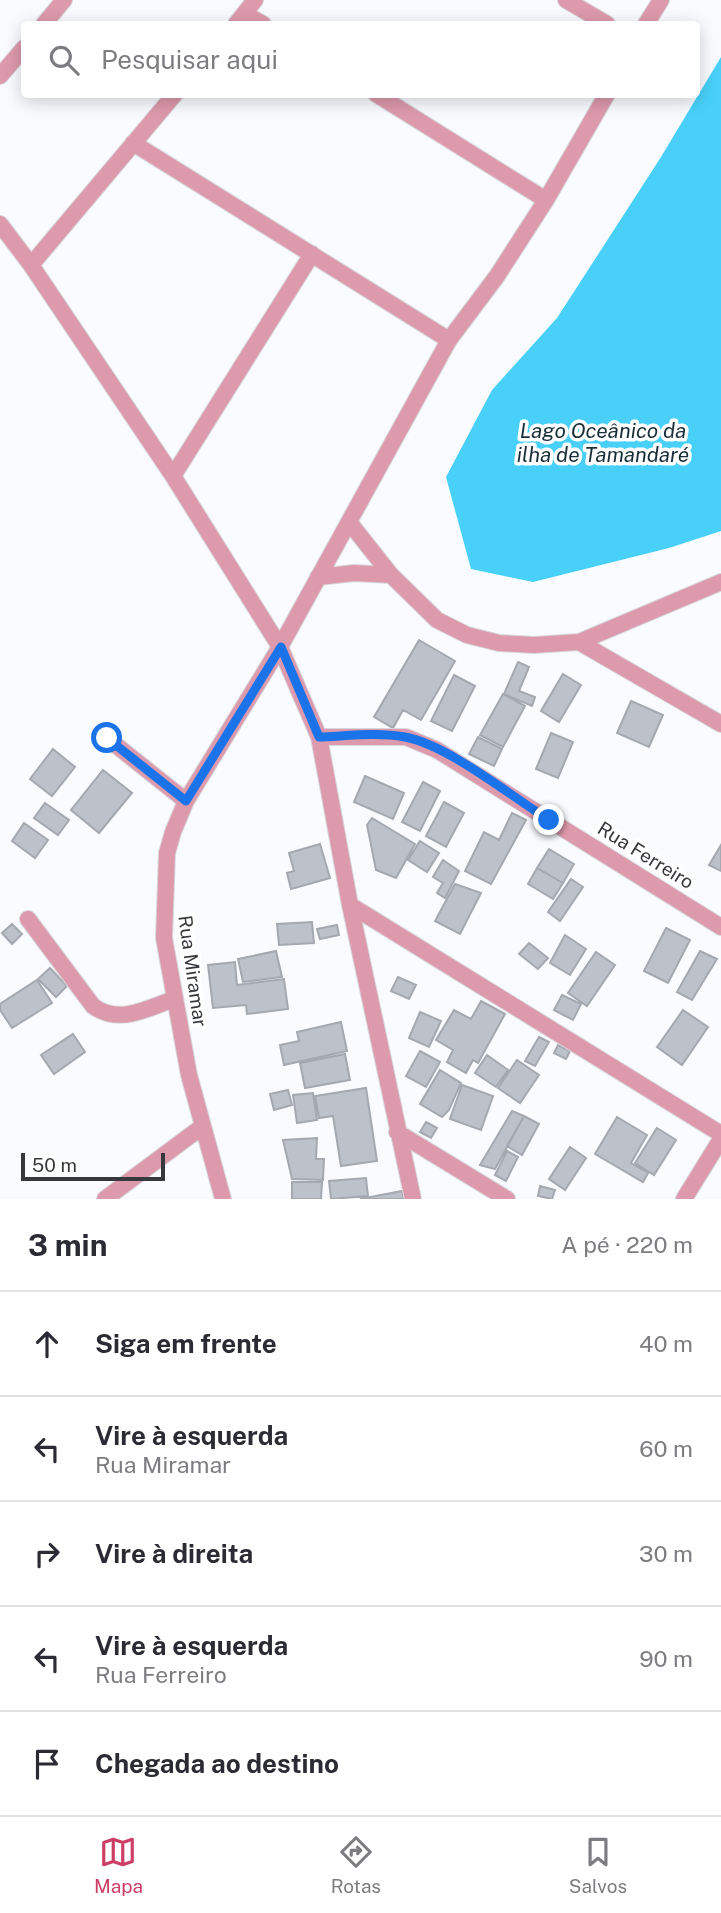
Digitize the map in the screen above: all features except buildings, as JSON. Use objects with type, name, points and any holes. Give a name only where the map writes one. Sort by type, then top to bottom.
[{"type":"street","points":[[46,21],[64,0]]},
{"type":"street","points":[[240,19],[255,0]]},
{"type":"street","points":[[566,0],[602,21]]},
{"type":"street","points":[[648,21],[661,0]]},
{"type":"street","points":[[0,76],[21,52]]},
{"type":"street","points":[[30,265],[172,98]]},
{"type":"street","points":[[382,98],[546,200]]},
{"type":"street","name":"Rua Miramar","points":[[223,1199],[174,999],[163,908],[167,853],[186,801],[281,647],[449,340],[496,276],[546,200],[605,98]]},
{"type":"street","points":[[133,143],[449,340]]},
{"type":"street","points":[[0,224],[173,476],[281,647],[319,737],[397,1132],[413,1199]]},
{"type":"street","points":[[173,476],[312,254]]},
{"type":"street","points":[[349,522],[391,575],[437,620],[467,635],[499,643],[534,645],[579,642],[721,582]]},
{"type":"street","points":[[318,578],[354,573],[391,575]]},
{"type":"street","points":[[579,642],[721,724]]},
{"type":"street","name":"Rua Ferreiro","points":[[319,737],[406,737],[438,750],[721,927]]},
{"type":"street","points":[[107,738],[186,801]]},
{"type":"street","points":[[351,905],[721,1137],[684,1199]]},
{"type":"street","points":[[28,919],[93,1006],[106,1015],[123,1016],[174,999]]},
{"type":"street","points":[[105,1199],[203,1126]]},
{"type":"street","points":[[397,1132],[508,1199]]},
{"type":"water","name":"Lago Oceânico da ilha de Tamandaré","points":[[721,57],[721,531],[669,548],[533,582],[471,569],[446,477],[492,390],[557,318],[696,98],[700,98],[700,92]]},
{"type":"route","points":[[107,738],[186,801],[281,647],[319,737],[406,737],[438,750],[549,820]]}]
